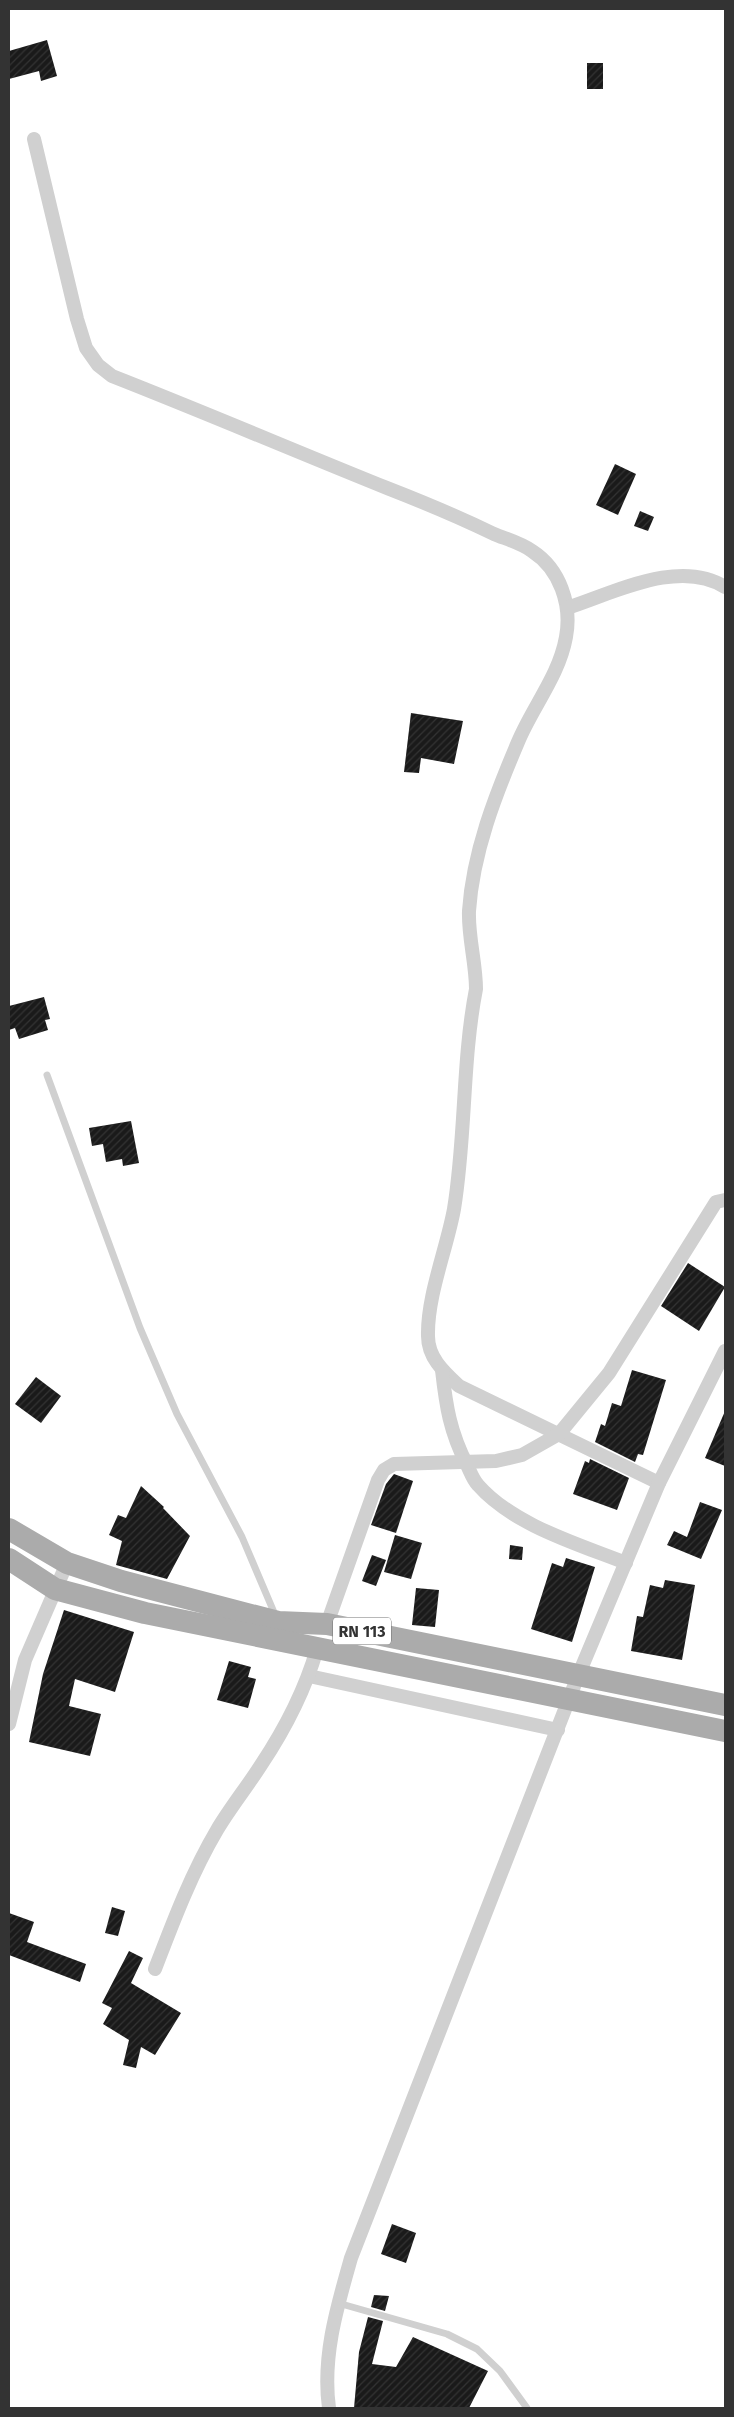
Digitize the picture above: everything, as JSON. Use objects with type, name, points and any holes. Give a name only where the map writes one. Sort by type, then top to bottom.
[{"type":"main road","name":"RN 113","points":[[9,1529],[67,1563],[121,1582],[278,1622],[327,1624],[725,1705]]},
{"type":"main road","name":"RN 113","points":[[9,1559],[55,1589],[145,1613],[569,1701],[725,1731]]},
{"type":"street","points":[[34,139],[77,319],[86,348],[98,365],[112,376],[440,509],[532,551],[549,567],[562,586],[567,608],[567,635],[562,656],[519,740],[482,836],[475,867],[470,910],[470,934],[476,969],[476,989],[454,1209],[436,1287],[428,1336],[430,1351],[442,1370],[459,1386],[659,1483]]},
{"type":"street","points":[[567,608],[656,579],[675,575],[699,576],[725,587]]},
{"type":"street","points":[[327,1624],[378,1480],[384,1470],[394,1464],[496,1461],[522,1455],[559,1434],[609,1373],[716,1202],[725,1200]]},
{"type":"street","points":[[329,2408],[331,2330],[351,2258],[578,1676],[659,1483],[725,1351]]},
{"type":"street","points":[[442,1370],[447,1416],[477,1484],[504,1506],[540,1528],[626,1563]]},
{"type":"street","points":[[9,1724],[25,1660],[67,1563]]},
{"type":"street","points":[[155,1969],[196,1869],[217,1830],[263,1762],[309,1676],[317,1649]]},
{"type":"street","points":[[309,1676],[558,1730]]},
{"type":"lane","points":[[47,1075],[140,1328],[177,1414],[242,1537],[278,1622]]},
{"type":"lane","points":[[338,2303],[447,2334],[477,2349],[500,2371],[527,2408]]},
{"type":"building","points":[[47,40],[57,76],[41,81],[39,71],[9,79],[9,51]]},
{"type":"building","points":[[587,63],[603,63],[603,89],[587,89]]},
{"type":"building","points":[[615,464],[636,474],[618,515],[596,505]]},
{"type":"building","points":[[640,511],[654,517],[648,531],[634,526]]},
{"type":"building","points":[[411,713],[463,721],[454,764],[421,758],[419,773],[404,772]]},
{"type":"building","points":[[44,997],[50,1019],[45,1020],[48,1030],[19,1039],[15,1028],[9,1030],[9,1006]]},
{"type":"building","points":[[131,1121],[139,1163],[123,1166],[122,1159],[106,1162],[103,1144],[92,1146],[89,1128]]},
{"type":"building","points":[[688,1263],[725,1287],[699,1331],[661,1306]]},
{"type":"building","points":[[632,1370],[666,1380],[643,1455],[638,1454],[635,1462],[595,1442],[601,1424],[605,1426],[612,1403],[621,1406]]},
{"type":"building","points":[[36,1377],[61,1396],[41,1423],[15,1404]]},
{"type":"building","points":[[725,1411],[725,1466],[705,1458]]},
{"type":"building","points":[[590,1459],[629,1478],[617,1510],[573,1494],[585,1461],[589,1463]]},
{"type":"building","points":[[394,1474],[413,1481],[396,1533],[371,1525],[386,1484]]},
{"type":"building","points":[[141,1486],[164,1507],[190,1536],[167,1579],[116,1565],[122,1541],[109,1535],[118,1515],[126,1518]]},
{"type":"building","points":[[700,1502],[722,1510],[701,1559],[667,1545],[674,1531],[687,1537]]},
{"type":"building","points":[[395,1535],[422,1543],[411,1579],[384,1572]]},
{"type":"building","points":[[510,1545],[523,1547],[522,1560],[509,1559]]},
{"type":"building","points":[[372,1555],[386,1560],[376,1586],[362,1581]]},
{"type":"building","points":[[566,1558],[595,1567],[572,1642],[531,1629],[552,1563],[563,1567]]},
{"type":"building","points":[[665,1580],[695,1585],[682,1660],[631,1651],[637,1616],[643,1617],[650,1585],[663,1588]]},
{"type":"building","points":[[416,1588],[439,1590],[435,1627],[412,1625]]},
{"type":"building","points":[[64,1610],[134,1632],[115,1692],[75,1679],[69,1706],[101,1714],[90,1756],[29,1742],[43,1674]]},
{"type":"building","points":[[229,1661],[251,1667],[248,1677],[256,1679],[248,1708],[217,1700]]},
{"type":"building","points":[[112,1907],[125,1911],[118,1936],[105,1933]]},
{"type":"building","points":[[9,1913],[34,1922],[27,1942],[86,1964],[80,1982],[9,1955]]},
{"type":"building","points":[[129,1951],[143,1958],[131,1983],[181,2013],[155,2055],[141,2047],[136,2068],[123,2065],[129,2040],[103,2024],[112,2008],[102,2003]]},
{"type":"building","points":[[392,2224],[416,2233],[406,2263],[381,2254]]},
{"type":"building","points":[[374,2295],[389,2296],[385,2311],[371,2307]]},
{"type":"building","points":[[368,2317],[383,2321],[372,2364],[396,2367],[413,2337],[488,2371],[469,2408],[354,2408],[359,2352]]}]
